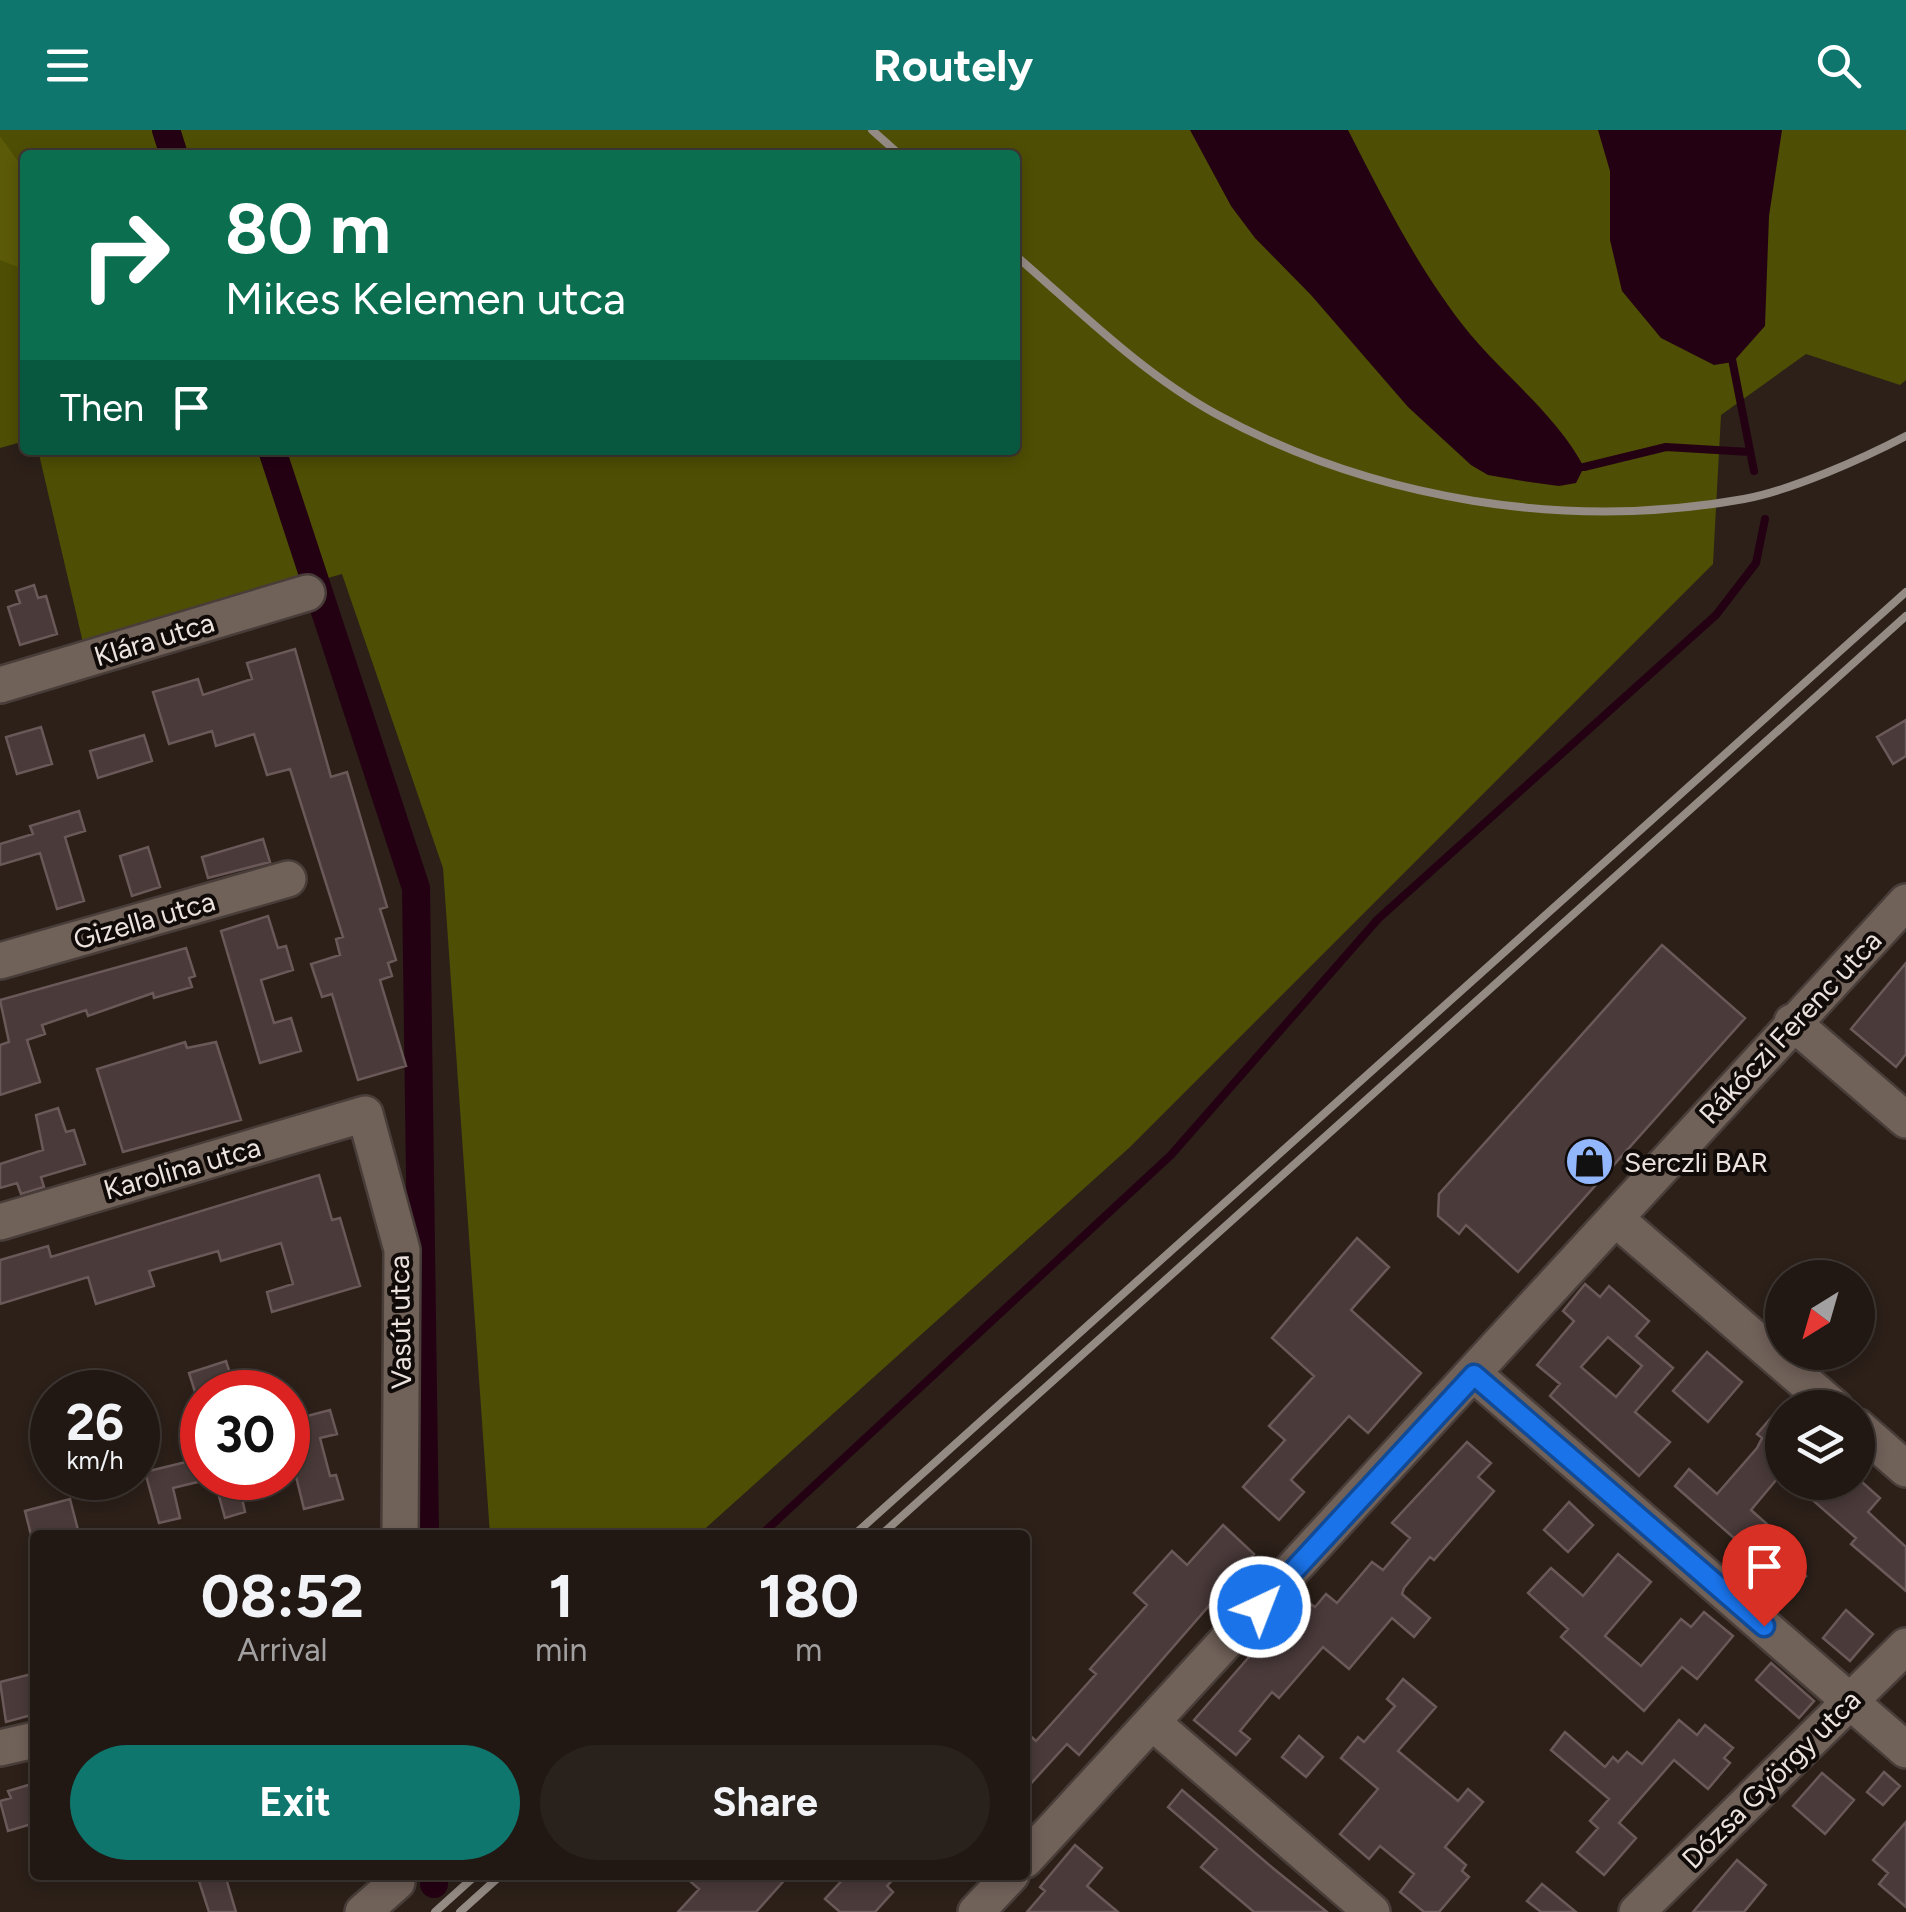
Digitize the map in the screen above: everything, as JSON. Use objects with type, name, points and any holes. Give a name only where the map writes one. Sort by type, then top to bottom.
[{"type":"street","name":"Klára utca","points":[[0,685],[307,593]]},
{"type":"street","name":"Gizella utca","points":[[0,961],[288,878]]},
{"type":"street","name":"Rákóczi Ferenc utca","points":[[1030,1855],[1906,902]]},
{"type":"street","points":[[1792,1022],[1906,1120]]},
{"type":"street","name":"Karolina utca","points":[[0,1222],[365,1114]]},
{"type":"street","name":"Vasút utca","points":[[365,1114],[402,1250],[400,1530]]},
{"type":"street","points":[[1616,1219],[1813,1390]]},
{"type":"street","points":[[1474,1375],[1906,1750]]},
{"type":"street","points":[[1875,1442],[1906,1469]]},
{"type":"street","name":"Dózsa György utca","points":[[1636,1912],[1906,1646]]},
{"type":"street","points":[[1153,1723],[1372,1912]]},
{"type":"street","points":[[0,1748],[30,1741]]},
{"type":"street","points":[[364,1912],[397,1880]]},
{"type":"street","points":[[976,1912],[1006,1880]]},
{"type":"shaded area","points":[[0,130],[1906,130],[1906,380],[1900,385],[1806,354],[1721,415],[1713,564],[1129,1148],[704,1530],[490,1530],[443,868],[342,574],[84,647],[39,455],[1020,455],[1020,150],[20,150],[20,442],[0,448]]},
{"type":"shaded area","points":[[1190,130],[1348,130],[1404,235],[1452,311],[1573,448],[1584,467],[1576,483],[1559,486],[1488,475],[1471,465],[1408,407],[1311,295],[1255,238],[1231,206]]},
{"type":"shaded area","points":[[1598,130],[1782,130],[1769,216],[1765,326],[1733,362],[1714,365],[1661,338],[1622,291],[1610,240],[1610,171]]},
{"type":"shaded area","points":[[0,136],[20,164],[20,268],[0,260]]},
{"type":"building","points":[[34,585],[38,598],[46,596],[57,634],[20,645],[8,607],[20,603],[16,591]]},
{"type":"building","points":[[295,649],[331,777],[347,772],[387,907],[380,909],[396,960],[388,963],[392,976],[380,980],[406,1066],[358,1080],[332,994],[322,997],[311,964],[340,955],[336,939],[343,937],[290,769],[267,775],[254,734],[216,746],[212,731],[169,744],[153,692],[198,679],[203,695],[252,679],[247,663]]},
{"type":"building","points":[[1906,720],[1906,756],[1893,764],[1877,737]]},
{"type":"building","points":[[41,727],[52,764],[17,774],[6,737]]},
{"type":"building","points":[[144,735],[152,761],[98,778],[90,751]]},
{"type":"building","points":[[79,811],[85,831],[65,837],[84,901],[57,909],[40,853],[0,865],[0,844],[33,834],[30,826]]},
{"type":"building","points":[[263,839],[270,862],[208,878],[202,857]]},
{"type":"building","points":[[148,847],[160,887],[132,896],[120,856]]},
{"type":"building","points":[[268,916],[278,948],[286,946],[293,970],[261,980],[274,1023],[291,1018],[301,1051],[260,1063],[221,931]]},
{"type":"building","points":[[1662,945],[1745,1018],[1518,1272],[1466,1225],[1459,1234],[1438,1216],[1439,1194]]},
{"type":"building","points":[[186,948],[195,976],[189,978],[192,987],[154,998],[153,993],[88,1016],[86,1010],[42,1025],[45,1034],[27,1040],[40,1082],[0,1095],[0,1045],[9,1042],[0,1000]]},
{"type":"building","points":[[1906,963],[1906,1054],[1896,1067],[1851,1029]]},
{"type":"building","points":[[185,1042],[187,1048],[216,1042],[241,1120],[123,1152],[97,1069]]},
{"type":"building","points":[[58,1108],[66,1132],[74,1130],[85,1164],[41,1177],[44,1187],[21,1194],[17,1183],[0,1188],[0,1164],[43,1150],[36,1115]]},
{"type":"building","points":[[319,1175],[332,1220],[340,1218],[360,1286],[272,1312],[267,1292],[293,1284],[281,1243],[221,1261],[218,1251],[149,1271],[154,1286],[96,1304],[88,1277],[0,1304],[0,1260],[48,1246],[51,1257]]},
{"type":"building","points":[[1357,1238],[1389,1267],[1351,1310],[1421,1373],[1368,1433],[1349,1416],[1291,1480],[1304,1492],[1279,1520],[1243,1487],[1285,1440],[1269,1426],[1314,1376],[1272,1338]]},
{"type":"building","points":[[1585,1284],[1600,1297],[1609,1286],[1649,1321],[1636,1336],[1673,1368],[1635,1412],[1670,1442],[1639,1476],[1550,1396],[1560,1384],[1537,1365],[1574,1321],[1563,1311]],"holes":[[[1608,1337],[1642,1366],[1616,1397],[1581,1367]]]},
{"type":"building","points":[[1707,1352],[1742,1382],[1708,1422],[1673,1391]]},
{"type":"building","points":[[226,1361],[229,1370],[198,1370]]},
{"type":"building","points":[[330,1410],[337,1434],[320,1438],[330,1476],[336,1475],[343,1499],[304,1509],[302,1500],[310,1500],[310,1415]]},
{"type":"building","points":[[1765,1425],[1765,1493],[1751,1510],[1793,1547],[1784,1557],[1806,1576],[1788,1596],[1772,1582],[1777,1576],[1675,1486],[1689,1469],[1717,1494],[1757,1448],[1762,1438],[1757,1434]]},
{"type":"building","points":[[1467,1442],[1491,1463],[1478,1477],[1494,1491],[1404,1588],[1402,1594],[1430,1618],[1414,1637],[1392,1618],[1349,1669],[1323,1647],[1279,1698],[1272,1692],[1240,1731],[1250,1739],[1236,1755],[1194,1720],[1269,1634],[1277,1641],[1309,1603],[1315,1607],[1326,1594],[1337,1603],[1372,1562],[1383,1570],[1410,1538],[1392,1523]]},
{"type":"building","points":[[180,1463],[180,1486],[173,1488],[180,1518],[159,1523],[153,1500],[160,1500],[160,1468]]},
{"type":"building","points":[[1875,1494],[1880,1498],[1868,1512],[1906,1547],[1906,1591],[1851,1544],[1856,1538],[1813,1500],[1875,1500]]},
{"type":"building","points":[[70,1500],[78,1530],[30,1531],[25,1511]]},
{"type":"building","points":[[220,1500],[242,1500],[245,1512],[225,1518]]},
{"type":"building","points":[[1569,1502],[1593,1525],[1568,1552],[1544,1530]]},
{"type":"building","points":[[1223,1525],[1254,1554],[1079,1755],[1067,1744],[1030,1785],[1030,1736],[1036,1741],[1096,1674],[1090,1669],[1147,1605],[1134,1593],[1172,1551],[1187,1565]]},
{"type":"building","points":[[1618,1554],[1651,1582],[1605,1636],[1641,1666],[1681,1619],[1691,1627],[1704,1612],[1733,1636],[1697,1679],[1682,1667],[1644,1711],[1561,1637],[1568,1629],[1528,1593],[1551,1568],[1583,1596]]},
{"type":"building","points":[[1846,1610],[1873,1634],[1850,1661],[1823,1638]]},
{"type":"building","points":[[1771,1663],[1814,1701],[1799,1718],[1756,1680]]},
{"type":"building","points":[[30,1674],[30,1715],[6,1722],[0,1682]]},
{"type":"building","points":[[1403,1679],[1436,1707],[1398,1751],[1458,1801],[1468,1789],[1483,1802],[1445,1847],[1466,1865],[1462,1871],[1469,1877],[1439,1912],[1424,1912],[1400,1892],[1414,1874],[1380,1846],[1369,1859],[1340,1834],[1378,1789],[1341,1758],[1358,1737],[1364,1742],[1395,1706],[1387,1699]]},
{"type":"building","points":[[1679,1720],[1697,1735],[1705,1725],[1733,1748],[1724,1758],[1730,1763],[1708,1789],[1674,1760],[1619,1823],[1636,1838],[1604,1875],[1577,1852],[1598,1828],[1590,1821],[1609,1799],[1551,1750],[1565,1732],[1605,1767],[1613,1757],[1618,1762],[1627,1752],[1642,1764]]},
{"type":"building","points":[[1299,1736],[1323,1757],[1306,1777],[1282,1757]]},
{"type":"building","points":[[1884,1772],[1900,1786],[1883,1805],[1867,1792]]},
{"type":"building","points":[[1822,1773],[1854,1800],[1825,1834],[1793,1806]]},
{"type":"building","points":[[30,1784],[30,1824],[8,1831],[0,1801],[11,1798],[8,1791]]},
{"type":"building","points":[[1182,1790],[1327,1912],[1254,1912],[1201,1867],[1217,1849],[1168,1807]]},
{"type":"building","points":[[1906,1822],[1906,1907],[1879,1884],[1888,1873],[1873,1860]]},
{"type":"building","points":[[1075,1845],[1102,1868],[1087,1886],[1118,1912],[1027,1912],[1045,1891],[1040,1887]]},
{"type":"building","points":[[1737,1860],[1766,1885],[1744,1912],[1693,1912]]},
{"type":"building","points":[[199,1880],[226,1880],[236,1912],[209,1912]]},
{"type":"building","points":[[689,1880],[785,1880],[756,1912],[678,1912],[699,1889]]},
{"type":"building","points":[[842,1880],[892,1880],[887,1886],[893,1892],[875,1912],[840,1912],[825,1899]]},
{"type":"building","points":[[1542,1884],[1576,1912],[1541,1912],[1527,1901]]},
{"type":"waterway","points":[[166,130],[172,150]]},
{"type":"waterway","points":[[1731,354],[1754,471]]},
{"type":"waterway","points":[[1584,467],[1666,447],[1750,452]]},
{"type":"waterway","points":[[274,455],[416,888],[425,1530]]},
{"type":"waterway","points":[[766,1530],[1171,1155],[1378,919],[1716,615],[1756,563],[1765,519]]},
{"type":"railway","points":[[872,130],[894,150]]},
{"type":"railway","points":[[1020,259],[1136,360],[1216,414],[1277,444],[1340,468],[1473,501],[1609,511],[1677,508],[1744,499],[1826,473],[1906,436]]},
{"type":"railway","points":[[860,1530],[1906,592]]},
{"type":"railway","points":[[887,1530],[1906,616]]},
{"type":"railway","points":[[435,1912],[470,1880]]},
{"type":"railway","points":[[460,1912],[495,1880]]},
{"type":"place","name":"Serczli BAR","points":[[1589,1162]]},
{"type":"route","points":[[1260,1607],[1474,1375],[1764,1626]]}]
